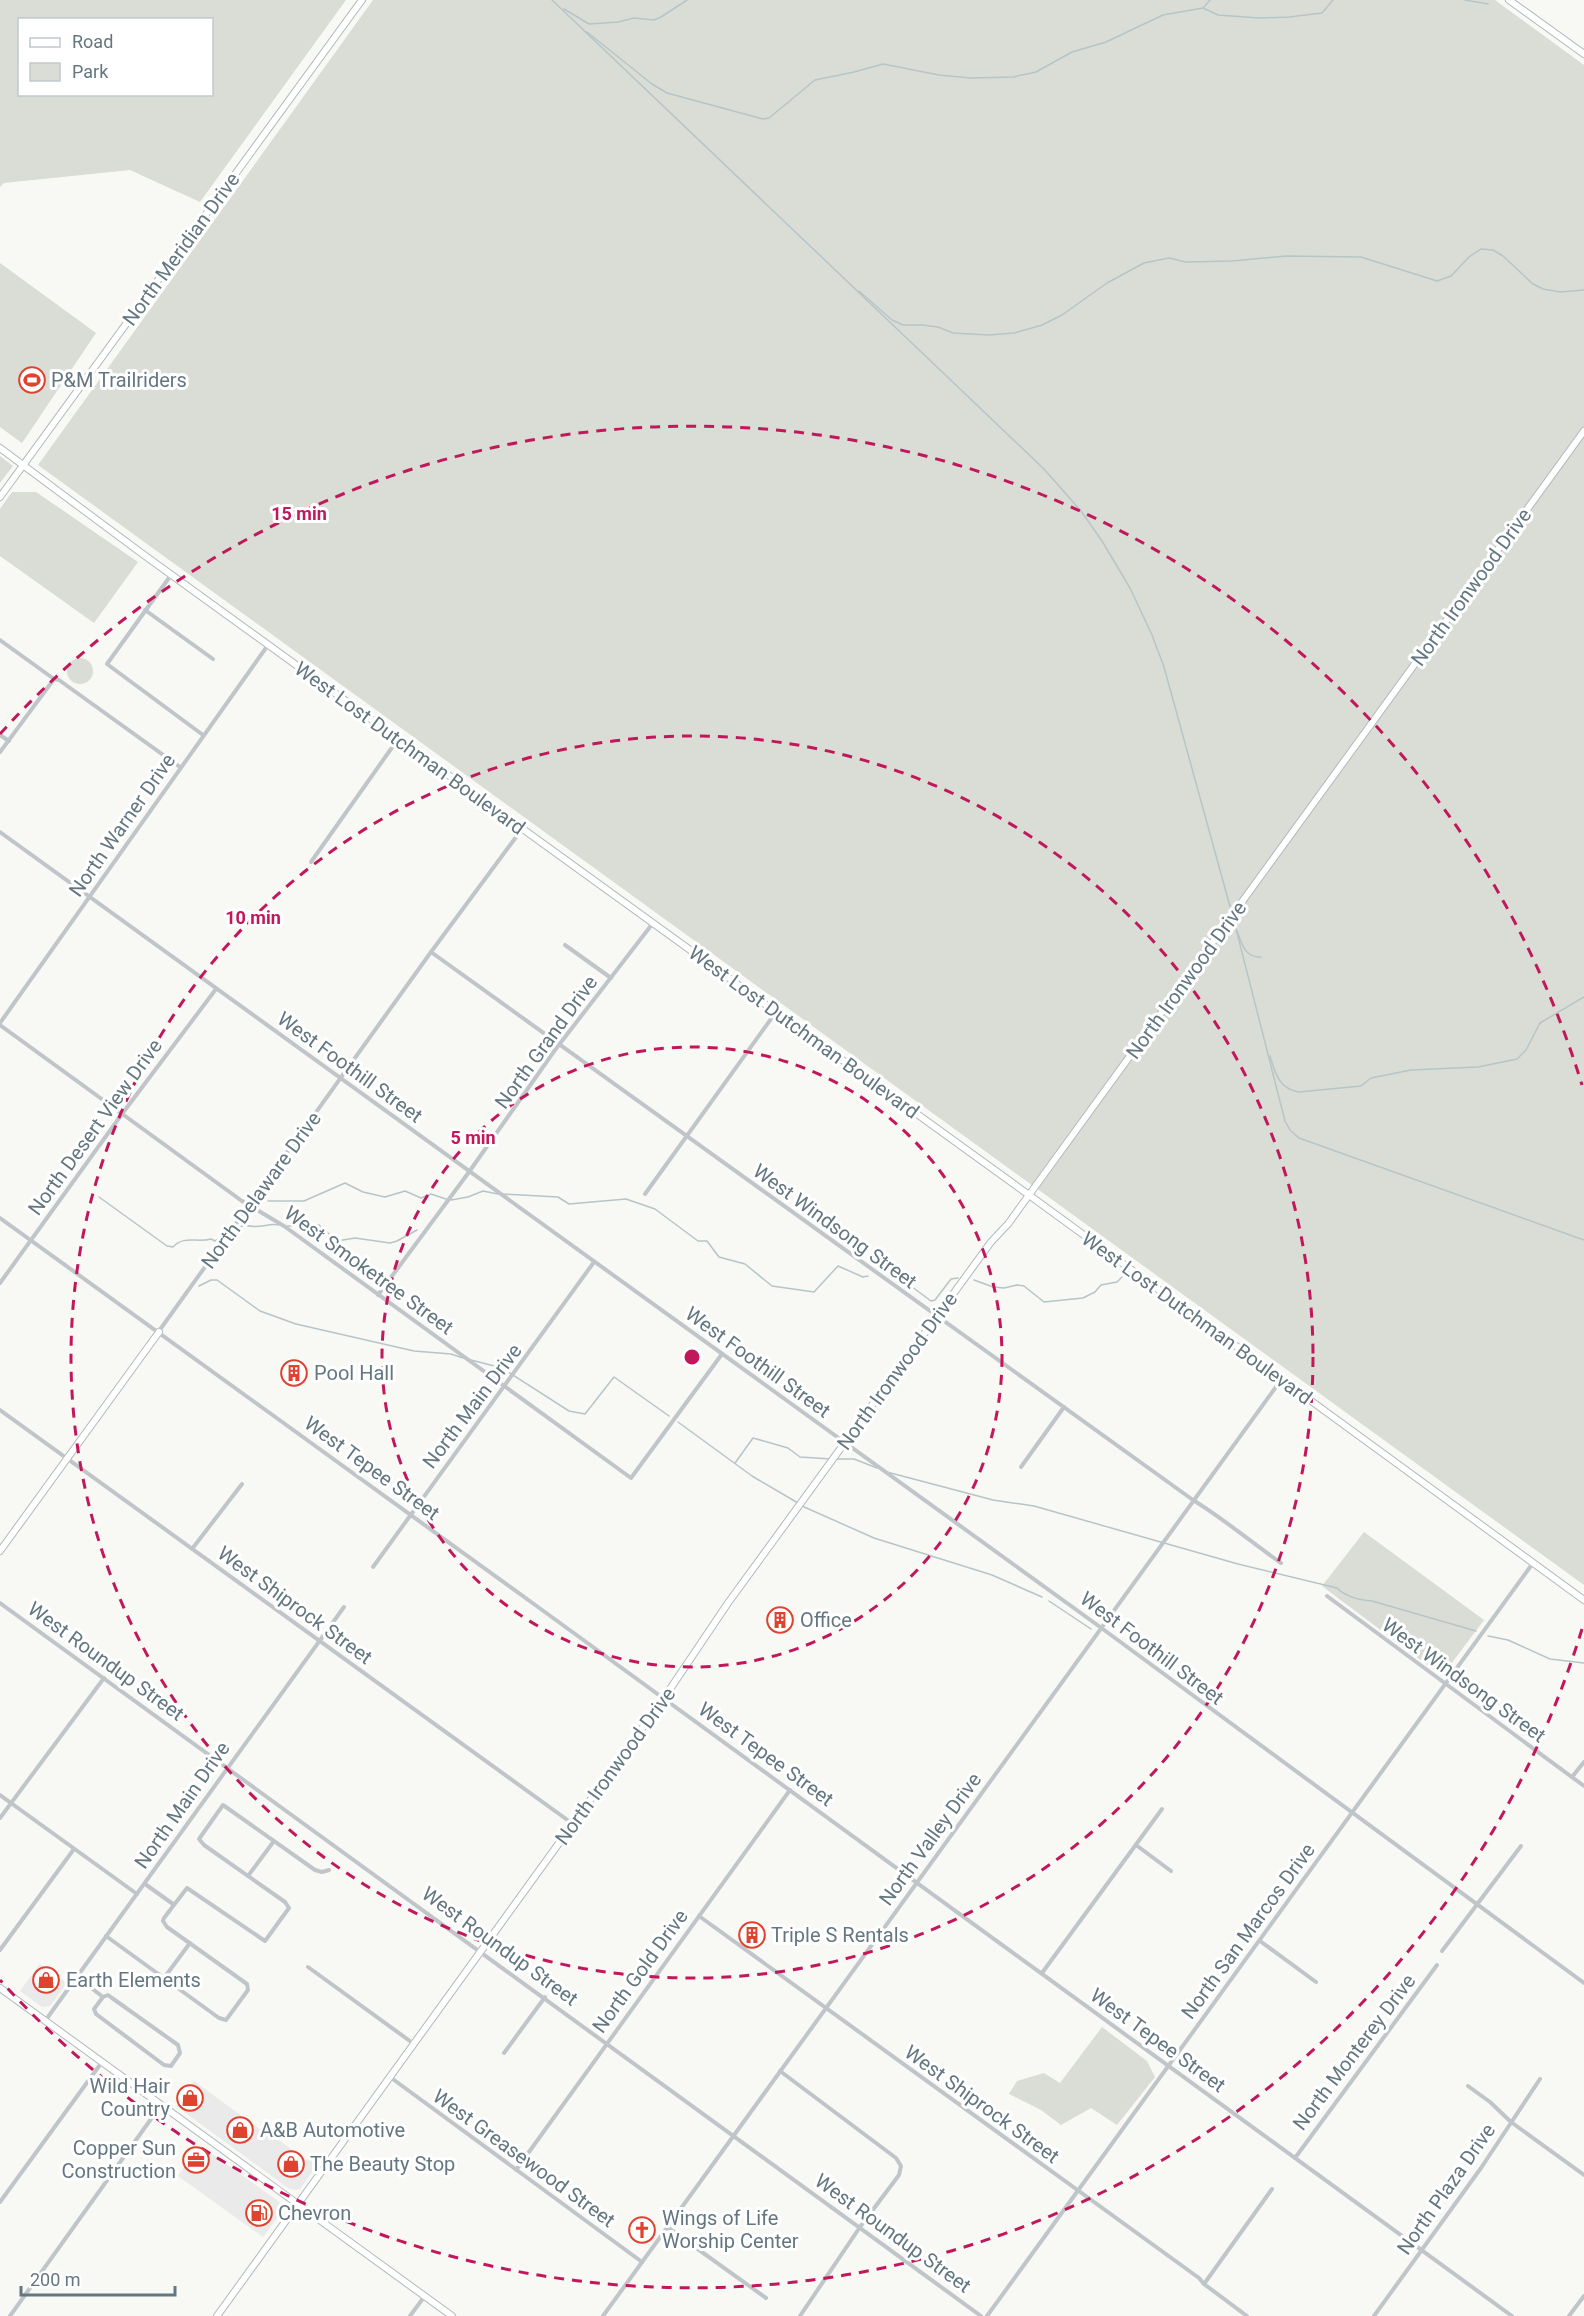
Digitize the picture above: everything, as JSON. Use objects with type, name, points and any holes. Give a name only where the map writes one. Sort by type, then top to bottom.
[{"type":"street","name":"North Meridian Drive","points":[[0,497],[362,0]]},
{"type":"street","points":[[1510,0],[1584,54]]},
{"type":"street","name":"North Ironwood Drive","points":[[217,2316],[664,1698],[728,1603],[936,1316],[991,1242],[1008,1224],[1584,431]]},
{"type":"street","name":"West Lost Dutchman Boulevard","points":[[0,448],[171,575],[1029,1195],[1584,1600]]},
{"type":"street","points":[[171,575],[107,664],[203,735]]},
{"type":"street","points":[[145,610],[213,659]]},
{"type":"street","points":[[0,640],[180,767]]},
{"type":"street","name":"North Warner Drive","points":[[0,1024],[268,645]]},
{"type":"street","points":[[0,752],[54,679]]},
{"type":"street","points":[[0,735],[9,741]]},
{"type":"street","points":[[311,862],[398,739]]},
{"type":"street","name":"North Delaware Drive","points":[[0,1551],[522,829]]},
{"type":"street","name":"West Foothill Street","points":[[0,832],[1101,1628],[1584,1983]]},
{"type":"street","name":"North Grand Drive","points":[[378,1294],[560,1045],[653,923]]},
{"type":"street","points":[[565,945],[611,978]]},
{"type":"street","name":"West Windsong Street","points":[[431,952],[1193,1500],[1220,1516],[1236,1531],[1281,1563]]},
{"type":"street","name":"North Desert View Drive","points":[[0,1283],[216,989]]},
{"type":"street","points":[[645,1194],[776,1012]]},
{"type":"street","name":"West Smoketree Street","points":[[0,1024],[122,1114],[251,1205],[272,1217],[631,1478],[722,1354]]},
{"type":"street","name":"West Tepee Street","points":[[0,1218],[1512,2316]]},
{"type":"street","name":"North Main Drive","points":[[373,1567],[594,1262]]},
{"type":"street","name":"North Valley Drive","points":[[603,2316],[1281,1379]]},
{"type":"street","points":[[1021,1467],[1064,1407]]},
{"type":"street","name":"West Shiprock Street","points":[[0,1410],[573,1824]]},
{"type":"street","points":[[192,1549],[242,1484]]},
{"type":"street","name":"North San Marcos Drive","points":[[987,2316],[1533,1563]]},
{"type":"street","name":"West Windsong Street","points":[[1327,1596],[1584,1786]]},
{"type":"street","name":"West Roundup Street","points":[[0,1603],[981,2316]]},
{"type":"street","name":"North Main Drive","points":[[45,2021],[344,1607]]},
{"type":"street","points":[[0,1818],[104,1678]]},
{"type":"street","points":[[1572,1777],[1584,1762]]},
{"type":"street","name":"North Gold Drive","points":[[516,2170],[790,1790]]},
{"type":"street","points":[[0,1795],[137,1894]]},
{"type":"street","points":[[106,1936],[219,2018],[226,2020],[249,1988],[163,1922],[173,1904],[187,1888],[266,1941],[289,1908],[285,1902],[199,1839],[223,1805],[315,1870],[322,1872],[328,1870]]},
{"type":"street","points":[[1042,1973],[1162,1809]]},
{"type":"street","points":[[248,1876],[274,1841]]},
{"type":"street","points":[[1136,1845],[1171,1871]]},
{"type":"street","points":[[1442,1951],[1521,1846]]},
{"type":"street","points":[[0,1950],[74,1849]]},
{"type":"street","points":[[145,1884],[173,1904]]},
{"type":"street","name":"West Shiprock Street","points":[[699,1916],[1077,2192],[1199,2278],[1247,2316]]},
{"type":"street","points":[[1260,1941],[1316,1982]]},
{"type":"street","points":[[164,1978],[190,1943]]},
{"type":"street","name":"North Monterey Drive","points":[[1295,2158],[1437,1965]]},
{"type":"street","points":[[309,1967],[414,2044]]},
{"type":"street","points":[[77,1977],[103,1997]]},
{"type":"street","points":[[0,1988],[452,2316]]},
{"type":"street","points":[[108,1995],[178,2045],[180,2053],[171,2066],[164,2065],[96,2014],[94,2009],[103,1997],[108,1995]]},
{"type":"street","points":[[504,2053],[545,1997]]},
{"type":"street","points":[[0,2202],[102,2062]]},
{"type":"street","points":[[780,2071],[896,2158],[901,2166],[899,2175],[860,2227],[800,2316]]},
{"type":"street","name":"West Greasewood Street","points":[[390,2077],[642,2262]]},
{"type":"street","name":"North Plaza Drive","points":[[1374,2316],[1422,2251],[1540,2079]]},
{"type":"street","points":[[1468,2086],[1490,2102],[1511,2122],[1584,2175]]},
{"type":"street","points":[[10,2316],[161,2105]]},
{"type":"street","points":[[1204,2284],[1272,2189]]},
{"type":"street","points":[[667,2227],[766,2298]]},
{"type":"street","points":[[410,2316],[424,2296]]},
{"type":"street","points":[[1569,2316],[1584,2296]]},
{"type":"shaded area","points":[[40,1964],[67,1983],[50,2006],[42,2007],[20,1991]]},
{"type":"shaded area","points":[[194,2081],[262,2131],[258,2137],[263,2140],[269,2133],[306,2160],[312,2154],[320,2161],[300,2189],[288,2188],[176,2106]]},
{"type":"shaded area","points":[[200,2145],[282,2204],[283,2210],[263,2237],[178,2176]]},
{"type":"green space","points":[[0,0],[346,0],[200,202],[130,170],[4,183],[0,187]]},
{"type":"green space","points":[[373,0],[1495,0],[1584,65],[1584,1585],[38,465]]},
{"type":"green space","name":"P&M Trailriders","points":[[0,263],[96,333],[22,443],[0,427]]},
{"type":"green space","points":[[0,456],[13,466],[0,483]]},
{"type":"green space","points":[[12,492],[36,492],[138,562],[94,623],[0,556],[0,509]]},
{"type":"green space","points":[[80,658],[89,662],[93,671],[89,680],[80,684],[71,680],[67,671],[71,662]]},
{"type":"green space","points":[[1364,1532],[1484,1620],[1442,1676],[1322,1586]]},
{"type":"green space","points":[[1102,2027],[1147,2061],[1155,2077],[1117,2125],[1091,2108],[1061,2125],[1041,2110],[1009,2094],[1017,2081],[1044,2073],[1060,2083]]},
{"type":"waterway","points":[[552,0],[1044,469],[1081,511],[1130,588],[1152,635],[1164,667],[1231,910]]},
{"type":"waterway","points":[[564,9],[589,24],[618,22],[634,18],[654,20],[687,0]]},
{"type":"waterway","points":[[1204,7],[1210,0]]},
{"type":"waterway","points":[[587,32],[652,84],[667,93],[763,119],[769,118],[815,80],[883,64],[939,75],[971,78],[1013,77],[1036,72],[1072,52],[1106,42],[1163,15],[1203,8],[1218,15],[1259,18],[1289,17],[1322,13],[1333,0]]},
{"type":"waterway","points":[[1465,0],[1488,4]]},
{"type":"waterway","points":[[859,291],[892,320],[903,325],[922,325],[938,327],[953,333],[989,335],[1014,333],[1042,325],[1062,315],[1107,283],[1144,263],[1169,258],[1186,262],[1287,256],[1361,257],[1437,281],[1451,276],[1469,257],[1481,249],[1493,250],[1503,256],[1533,284],[1543,289],[1560,292],[1584,290]]},
{"type":"waterway","points":[[1234,921],[1285,1121],[1290,1130],[1299,1138],[1584,1240]]},
{"type":"waterway","points":[[1237,931],[1248,953],[1261,957]]},
{"type":"waterway","points":[[1270,1056],[1282,1084],[1299,1092],[1361,1086],[1371,1078],[1411,1070],[1478,1067],[1517,1059],[1526,1050],[1540,1023],[1584,997]]},
{"type":"waterway","points":[[268,1201],[304,1201],[345,1183],[363,1192],[385,1197],[405,1191],[421,1198],[431,1194],[446,1199]]},
{"type":"waterway","points":[[451,1200],[483,1191],[498,1194]]},
{"type":"waterway","points":[[503,1194],[558,1197],[569,1204],[626,1199],[655,1209],[698,1241],[707,1241],[719,1257],[745,1264],[772,1286],[814,1292],[838,1266],[863,1277],[868,1276]]},
{"type":"waterway","points":[[99,1197],[167,1246],[173,1247],[186,1240],[211,1239],[215,1241],[227,1234]]},
{"type":"waterway","points":[[234,1231],[244,1225],[256,1227],[280,1225]]},
{"type":"waterway","points":[[287,1226],[319,1225],[337,1241],[355,1238],[390,1243],[417,1230]]},
{"type":"waterway","points":[[884,1271],[888,1269],[931,1301],[935,1300],[951,1279],[958,1278]]},
{"type":"waterway","points":[[974,1280],[993,1287],[1024,1286],[1044,1302],[1083,1298],[1095,1292],[1101,1285],[1117,1282],[1122,1277]]},
{"type":"waterway","points":[[199,1286],[211,1280],[217,1280],[260,1311],[296,1324],[414,1351],[451,1354],[463,1358]]},
{"type":"waterway","points":[[471,1360],[502,1368],[569,1411],[585,1414],[614,1377],[669,1416]]},
{"type":"waterway","points":[[678,1422],[752,1476],[798,1503]]},
{"type":"waterway","points":[[735,1463],[753,1438],[788,1448],[800,1457],[831,1459]]},
{"type":"waterway","points":[[836,1459],[854,1459],[877,1468]]},
{"type":"waterway","points":[[887,1472],[993,1500],[1034,1506],[1238,1564],[1337,1588],[1353,1598],[1372,1601],[1476,1631]]},
{"type":"waterway","points":[[802,1506],[874,1538],[992,1575],[1042,1597]]},
{"type":"waterway","points":[[1049,1601],[1091,1629]]},
{"type":"waterway","points":[[1488,1636],[1508,1640],[1550,1659],[1584,1663]]},
{"type":"place","name":"P&M Trailriders","points":[[32,380]]},
{"type":"place","name":"Pool Hall","points":[[294,1373]]},
{"type":"place","name":"Office","points":[[780,1620]]},
{"type":"place","name":"Triple S Rentals","points":[[752,1935]]},
{"type":"place","name":"Earth Elements","points":[[46,1980]]},
{"type":"place","name":"Wild Hair Country","points":[[190,2098]]},
{"type":"place","name":"A&B Automotive","points":[[240,2130]]},
{"type":"place","name":"Copper Sun Construction","points":[[196,2160]]},
{"type":"place","name":"The Beauty Stop","points":[[291,2164]]},
{"type":"place","name":"Chevron","points":[[259,2213]]},
{"type":"place","name":"Wings of Life Worship Center","points":[[642,2230]]}]
